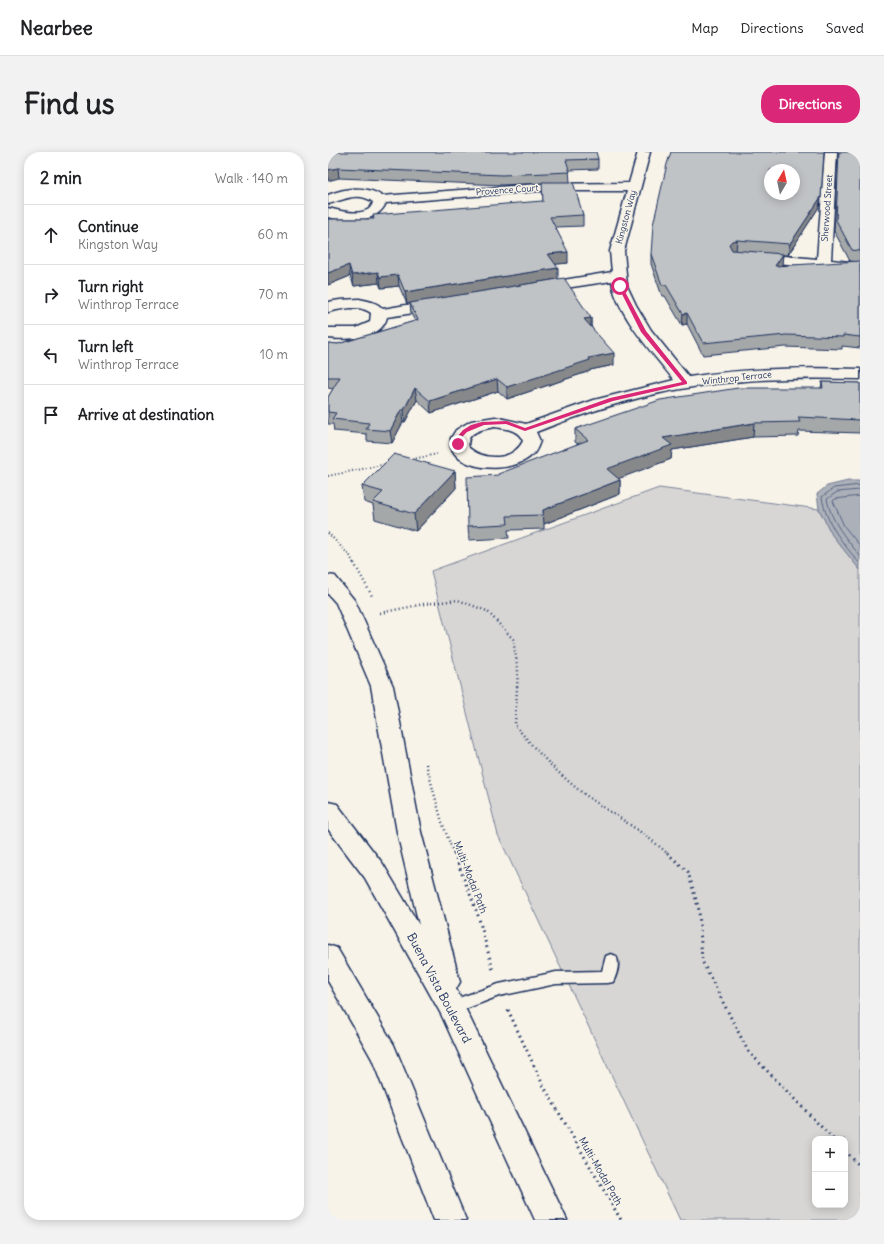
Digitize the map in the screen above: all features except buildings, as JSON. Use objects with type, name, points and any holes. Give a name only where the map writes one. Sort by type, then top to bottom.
[{"type":"street","name":"Kingston Way","points":[[644,152],[617,251],[620,286],[644,332],[685,383]]},
{"type":"street","name":"Sherwood Street","points":[[824,263],[831,152]]},
{"type":"street","name":"Provence Court","points":[[328,200],[342,194],[351,193],[369,194],[379,200],[537,188],[609,186],[634,187]]},
{"type":"street","points":[[328,212],[340,216],[366,214],[378,208],[379,200]]},
{"type":"street","points":[[736,256],[860,267]]},
{"type":"street","points":[[526,290],[619,275]]},
{"type":"street","points":[[378,314],[456,301]]},
{"type":"street","points":[[328,307],[341,304],[360,304],[375,309],[379,319],[368,329],[347,334],[328,333]]},
{"type":"street","name":"Winthrop Terrace","points":[[525,430],[612,399],[685,383],[745,376],[794,373],[860,374]]},
{"type":"street","points":[[501,422],[517,425],[525,430],[531,436],[532,442],[529,449],[522,455],[512,460],[488,462],[466,456],[460,450],[458,444],[460,437],[465,431],[473,426],[484,423],[501,422]]},
{"type":"street","points":[[328,581],[346,601],[382,686],[410,832],[452,1007]]},
{"type":"street","name":"Buena Vista Boulevard","points":[[328,811],[374,871],[452,1007],[551,1220]]},
{"type":"street","points":[[328,956],[384,1054],[450,1220]]},
{"type":"lane","points":[[452,1007],[499,990],[556,978],[608,977],[611,960]]},
{"type":"path","points":[[406,460],[460,450]]},
{"type":"path","points":[[328,476],[391,463]]},
{"type":"path","points":[[328,533],[350,556],[370,590],[375,602]]},
{"type":"path","points":[[380,613],[424,604],[458,600],[487,611],[513,639],[518,670],[514,725],[534,749],[583,793],[656,844],[688,872],[699,910],[702,961],[748,1050],[830,1136]]},
{"type":"path","points":[[377,608],[383,620]]},
{"type":"path","name":"Multi-Modal Path","points":[[425,761],[442,822],[478,915],[499,990],[543,1085],[621,1220]]},
{"type":"path","points":[[848,1154],[860,1166]]},
{"type":"shaded area","points":[[659,488],[819,509],[832,535],[860,570],[860,1220],[680,1220],[498,835],[431,571]]},
{"type":"water","points":[[848,481],[860,481],[860,570],[832,535],[819,509],[817,494],[827,486]]},
{"type":"route","points":[[458,444],[460,437],[465,431],[473,426],[484,423],[507,423],[517,425],[525,430],[612,399],[652,389],[685,383],[644,332],[628,304],[620,286]]}]
